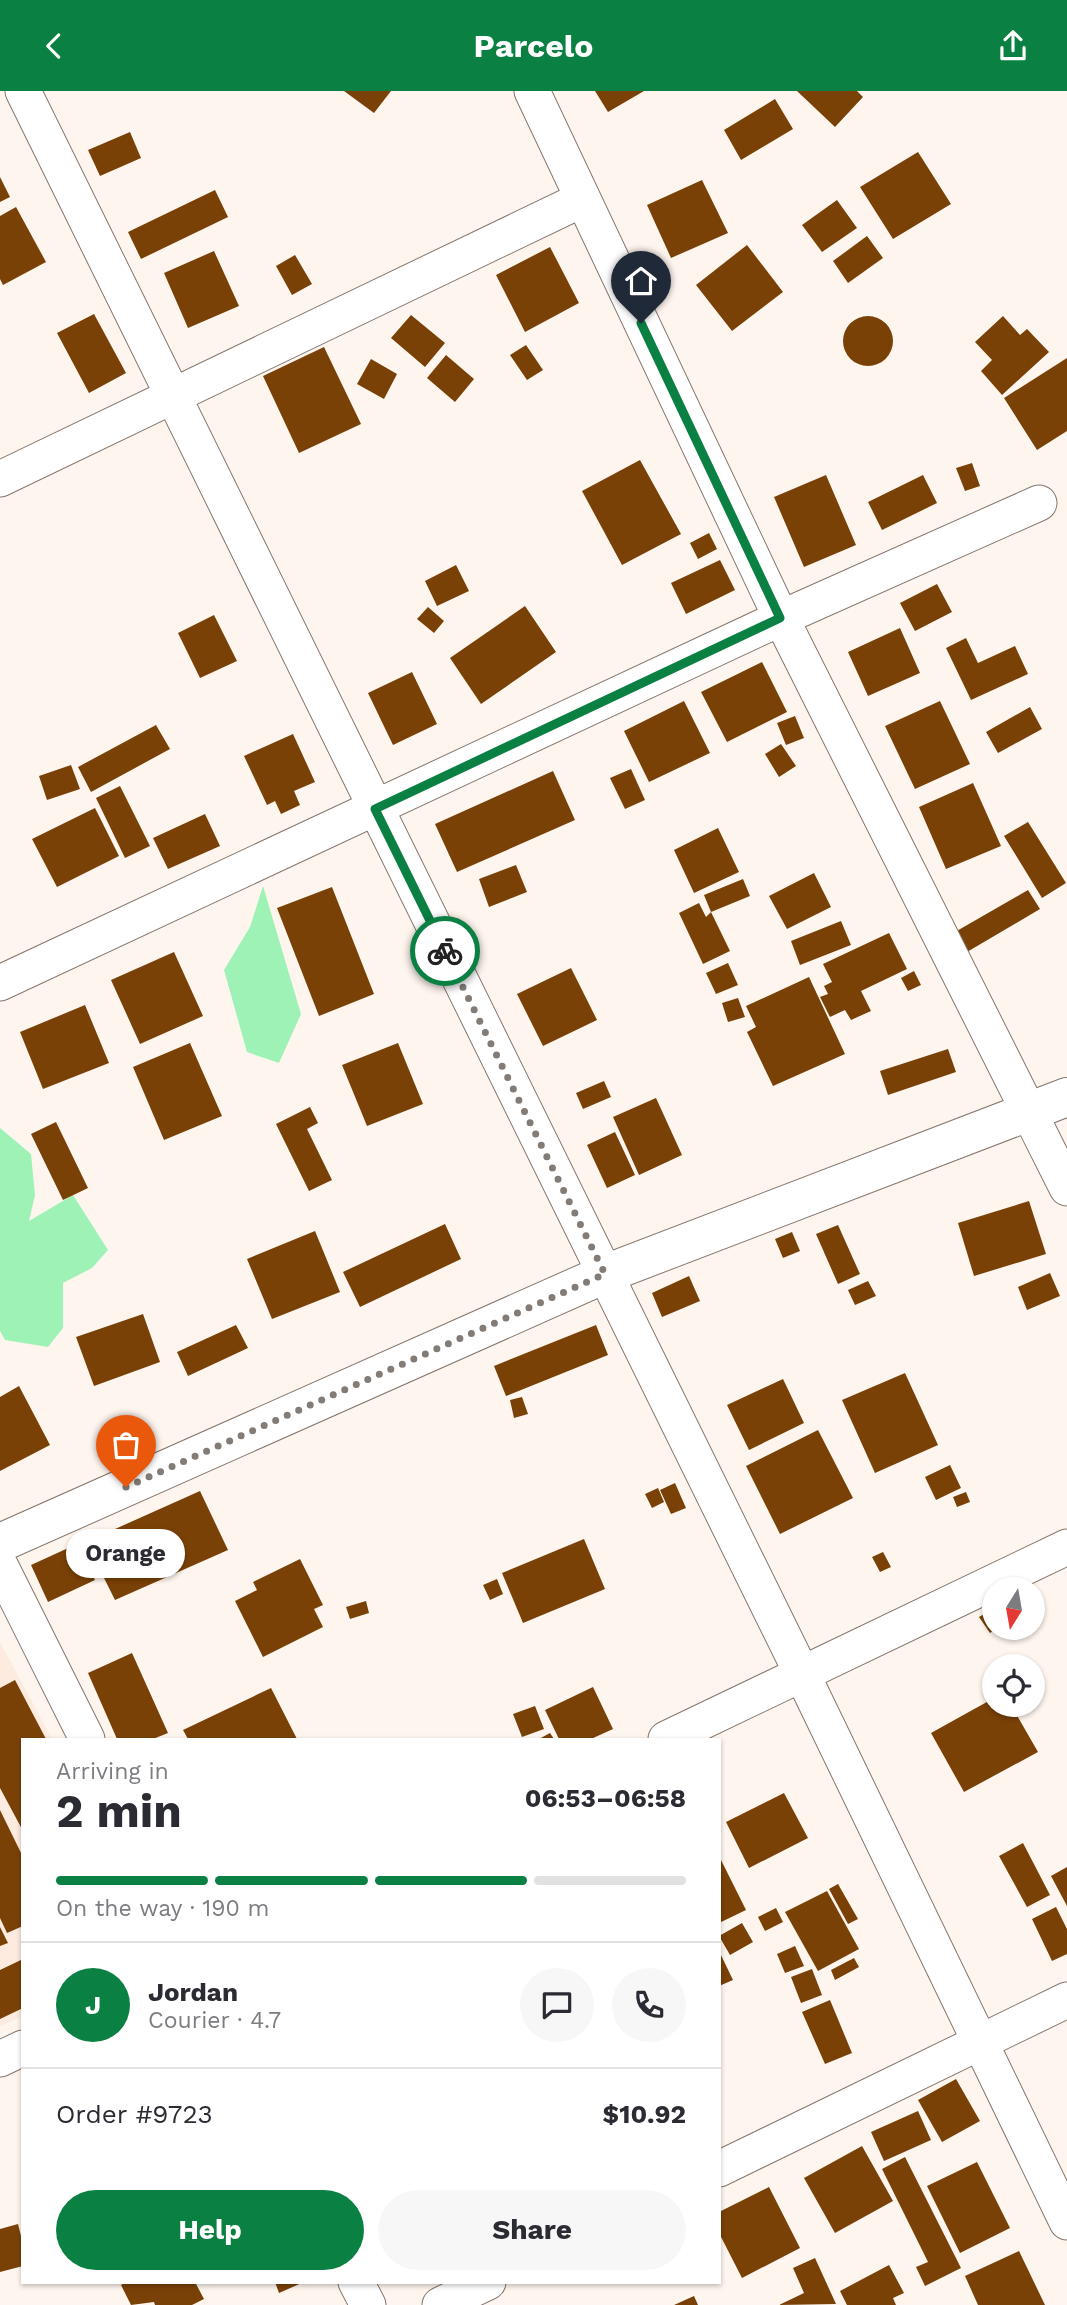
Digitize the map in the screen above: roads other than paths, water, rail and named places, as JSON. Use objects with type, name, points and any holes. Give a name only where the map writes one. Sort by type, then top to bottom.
[{"type":"main road","points":[[0,1543],[605,1274],[1067,1097]]},
{"type":"street","points":[[23,91],[802,1674],[1067,2222]]},
{"type":"street","points":[[531,91],[780,618],[1067,1188]]},
{"type":"street","points":[[0,479],[583,199]]},
{"type":"street","points":[[0,983],[780,618],[1039,503]]},
{"type":"street","points":[[668,1738],[1067,1547]]},
{"type":"street","points":[[0,1565],[86,1738]]},
{"type":"street","points":[[721,2168],[1067,2000]]},
{"type":"street","points":[[0,2059],[21,2049]]},
{"type":"street","points":[[357,2284],[368,2305]]},
{"type":"street","points":[[440,2305],[484,2284]]},
{"type":"place","name":"Orange","points":[[126,1487]]}]
